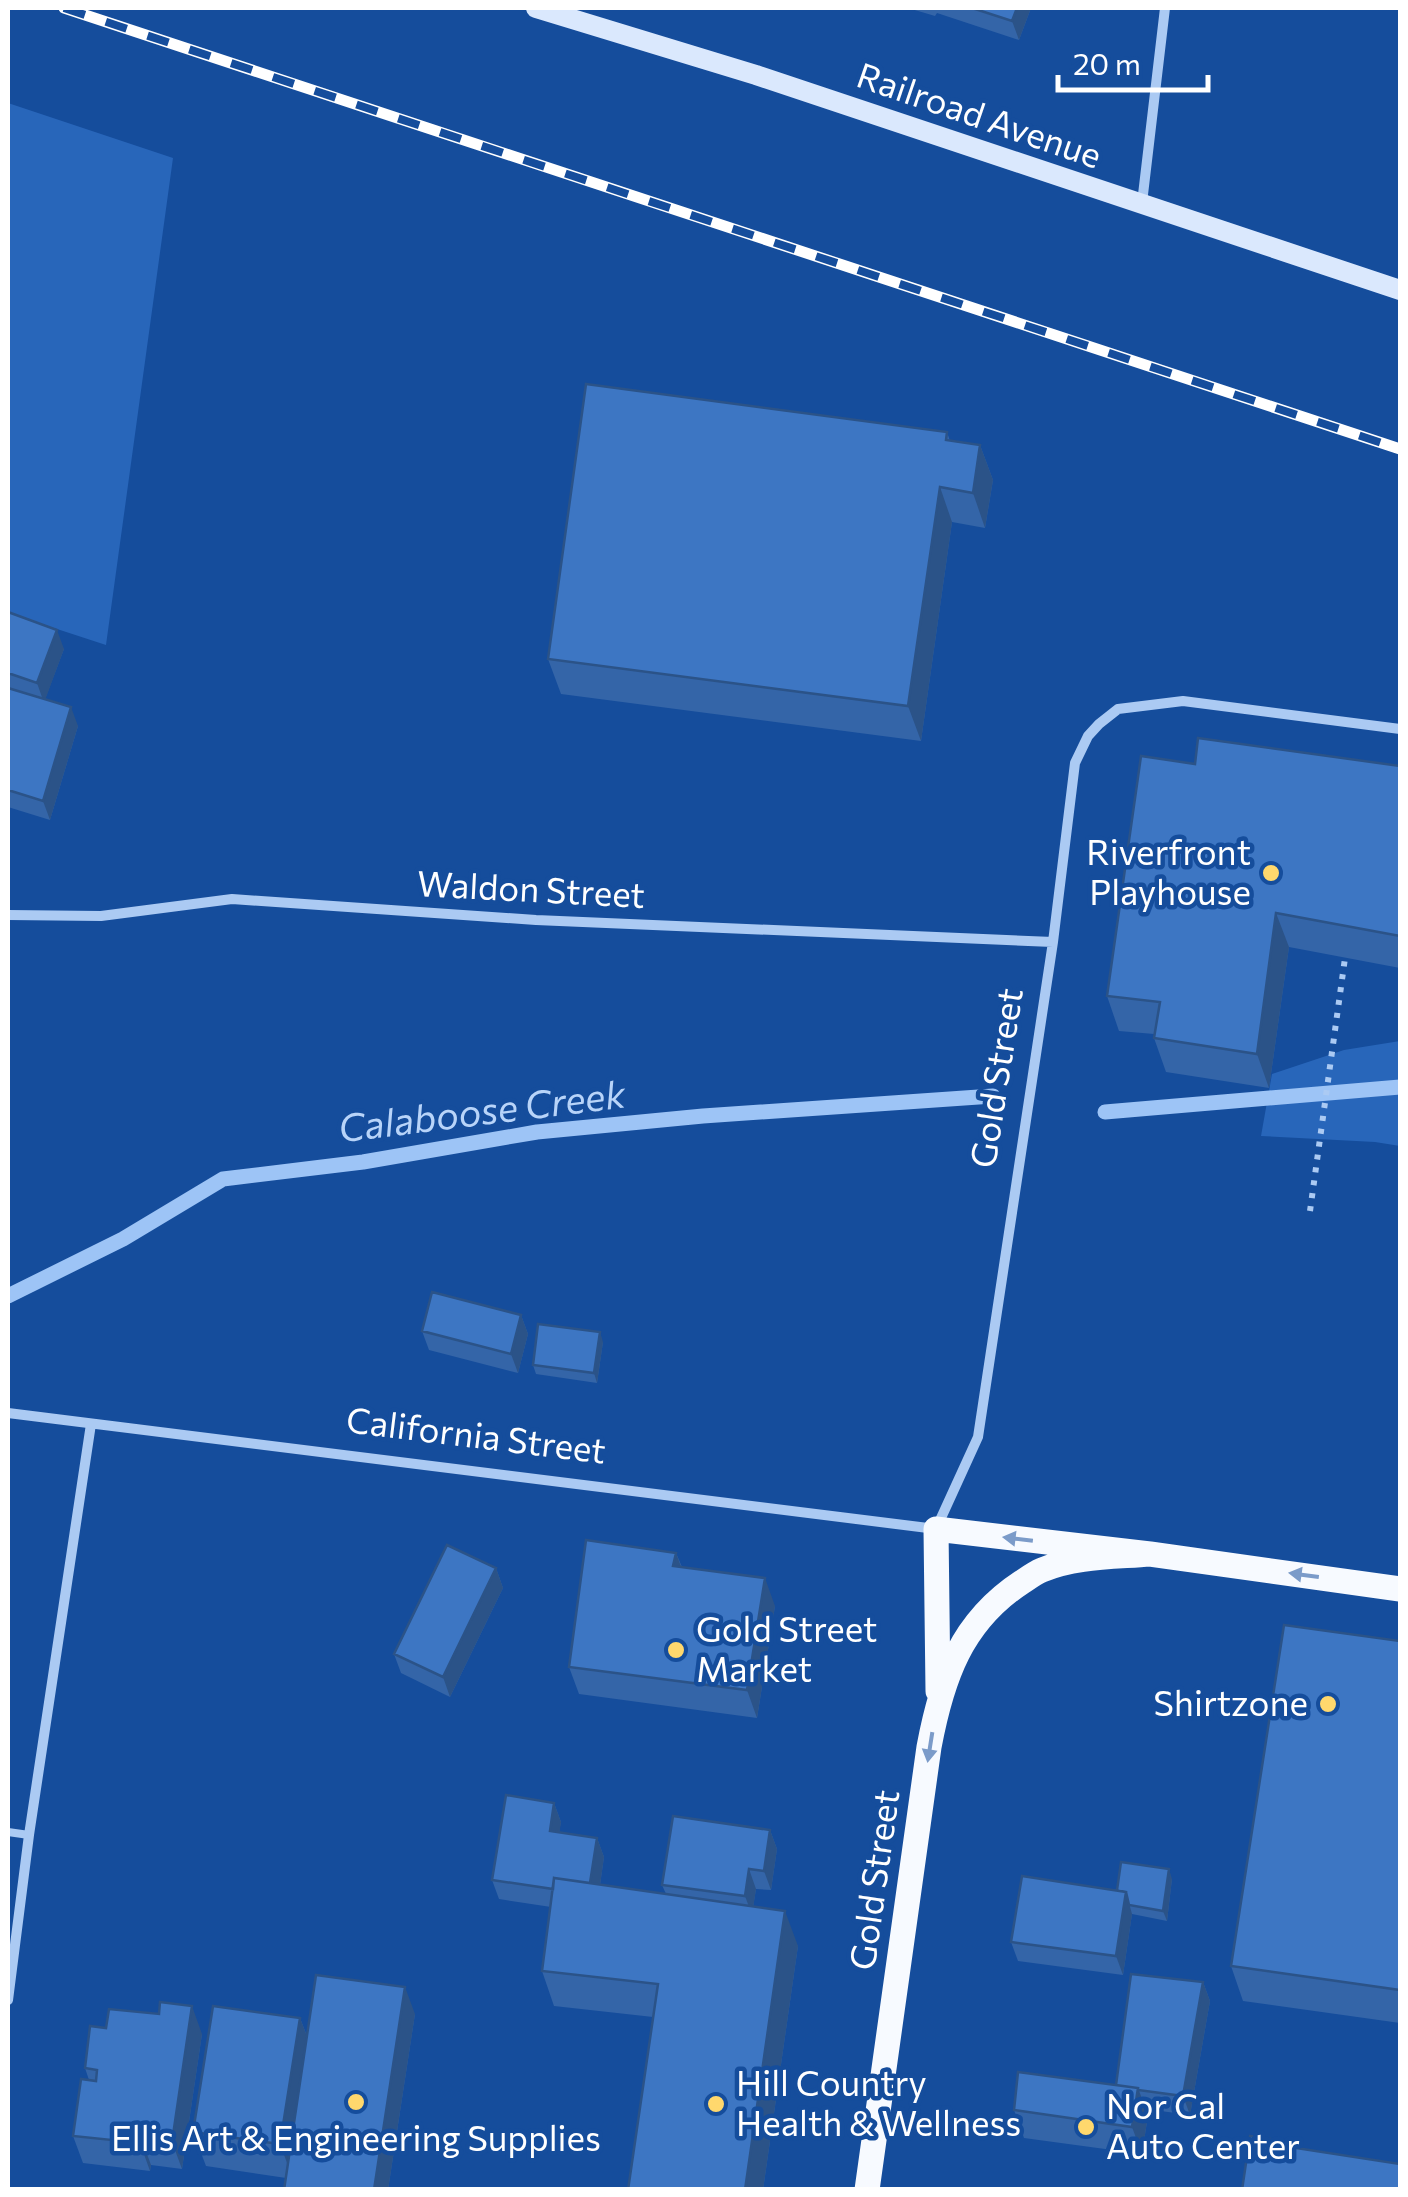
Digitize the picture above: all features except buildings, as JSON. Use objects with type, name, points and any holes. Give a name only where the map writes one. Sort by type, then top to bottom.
[{"type":"main road","name":"California Street","points":[[936,1530],[1150,1554],[1400,1589]]},
{"type":"main road","points":[[936,1530],[938,1701]]},
{"type":"main road","name":"California Street","points":[[998,1598],[1041,1570],[1089,1559],[1150,1554]]},
{"type":"main road","name":"Gold Street","points":[[866,2190],[938,1701],[962,1641],[998,1598]]},
{"type":"street","name":"Railroad Avenue","points":[[536,8],[756,75],[1400,290]]},
{"type":"street","points":[[1142,204],[1165,8]]},
{"type":"street","name":"Gold Street","points":[[936,1530],[978,1436],[1075,763],[1088,736],[1118,709],[1183,701],[1400,729]]},
{"type":"street","name":"Waldon Street","points":[[8,915],[101,916],[232,899],[536,920],[1052,942]]},
{"type":"street","name":"California Street","points":[[8,1412],[936,1530]]},
{"type":"street","points":[[8,2000],[91,1424]]},
{"type":"lane","points":[[8,1832],[30,1835]]},
{"type":"path","points":[[1310,1210],[1345,958]]},
{"type":"shaded area","points":[[8,103],[173,158],[106,645],[8,613]]},
{"type":"shaded area","points":[[1400,1041],[1400,1146],[1261,1136],[1272,1074],[1344,1050]]},
{"type":"waterway","name":"Calaboose Creek","points":[[1105,1112],[1400,1087]]},
{"type":"waterway","name":"Calaboose Creek","points":[[8,1296],[123,1239],[223,1179],[363,1162],[537,1132],[993,1096]]},
{"type":"railway","points":[[64,8],[1400,449]]},
{"type":"place","name":"Riverfront Playhouse","points":[[1271,873]]},
{"type":"place","name":"Gold Street Market","points":[[676,1650]]},
{"type":"place","name":"Shirtzone","points":[[1328,1704]]},
{"type":"place","name":"Ellis Art & Engineering Supplies","points":[[356,2102]]},
{"type":"place","name":"Hill Country Health & Wellness","points":[[716,2104]]},
{"type":"place","name":"Nor Cal Auto Center","points":[[1086,2127]]}]
